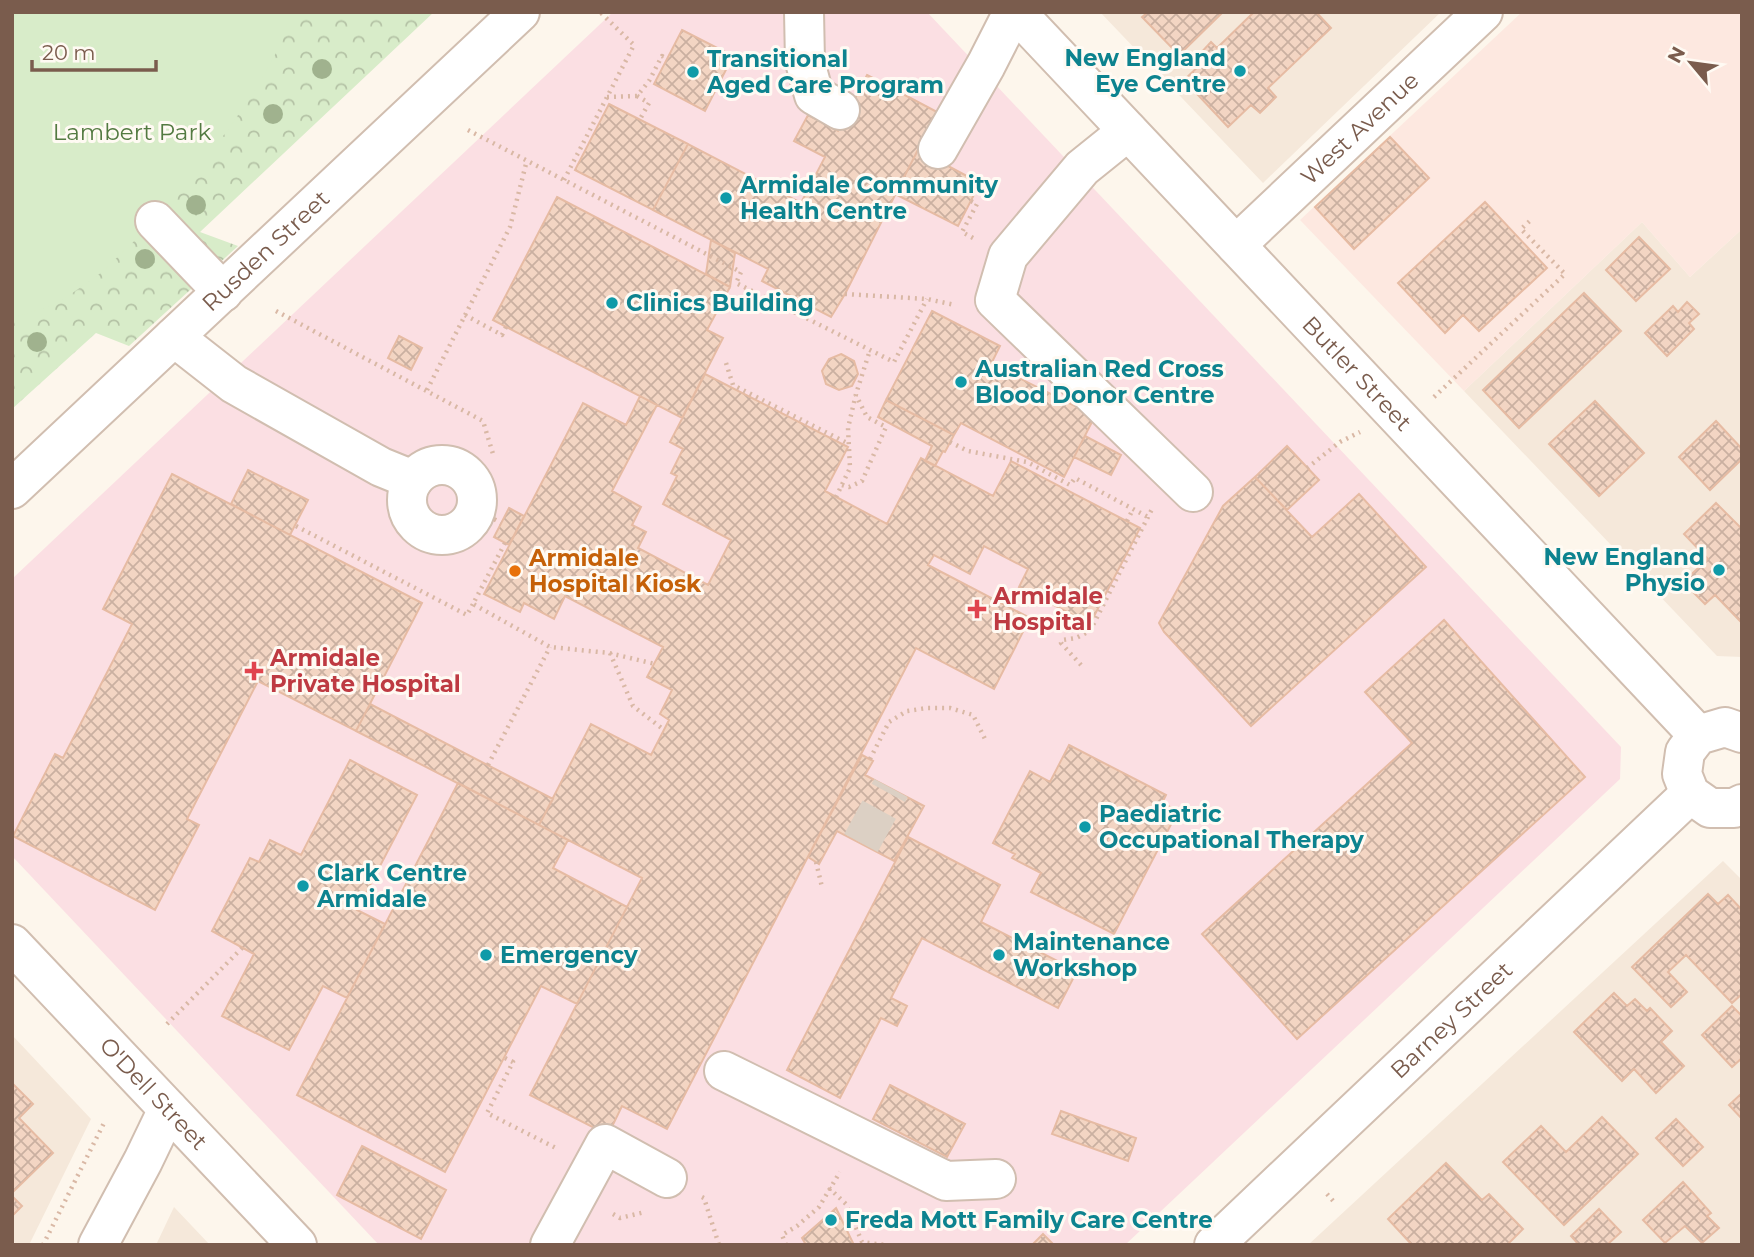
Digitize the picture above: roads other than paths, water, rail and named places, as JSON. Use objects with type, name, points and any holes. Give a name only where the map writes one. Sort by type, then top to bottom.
[{"type":"street","name":"Rusden Street","points":[[12,489],[520,12]]},
{"type":"street","points":[[804,12],[805,62],[814,95],[840,110]]},
{"type":"street","points":[[939,149],[1015,12]]},
{"type":"street","name":"Butler Street","points":[[1015,12],[1698,734]]},
{"type":"street","name":"West Avenue","points":[[1236,245],[1483,12]]},
{"type":"street","points":[[1128,131],[1082,168],[1008,256],[995,300],[1193,492]]},
{"type":"street","points":[[155,221],[223,292]]},
{"type":"street","points":[[174,337],[234,384],[382,467],[413,480]]},
{"type":"street","points":[[433,466],[454,467],[472,482],[477,504],[488,516],[474,516],[465,527],[444,536],[421,529],[408,513],[406,501],[413,480],[422,471],[433,466]]},
{"type":"street","points":[[1742,733],[1725,727],[1698,734],[1685,752],[1682,774],[1690,794],[1710,808],[1734,808],[1742,804]]},
{"type":"street","name":"Barney Street","points":[[1214,1245],[1690,794]]},
{"type":"street","name":"O'Dell Street","points":[[12,944],[297,1245]]},
{"type":"street","points":[[724,1071],[946,1181],[996,1180]]},
{"type":"street","points":[[98,1245],[168,1108]]},
{"type":"street","points":[[550,1245],[605,1144],[681,1186]]},
{"type":"tunnel","points":[[861,843],[891,788]]},
{"type":"place","name":"New England Eye Centre","points":[[1240,71]]},
{"type":"place","name":"Transitional Aged Care Program","points":[[693,72]]},
{"type":"place","name":"Armidale Community Health Centre","points":[[726,198]]},
{"type":"place","name":"Clinics Building","points":[[612,303]]},
{"type":"place","name":"Australian Red Cross Blood Donor Centre","points":[[961,382]]},
{"type":"place","name":"New England Physio","points":[[1719,570]]},
{"type":"place","name":"Armidale Hospital Kiosk","points":[[515,571]]},
{"type":"place","name":"Armidale Hospital","points":[[977,609]]},
{"type":"place","name":"Armidale Private Hospital","points":[[254,671]]},
{"type":"place","name":"Paediatric Occupational Therapy","points":[[1085,827]]},
{"type":"place","name":"Clark Centre Armidale","points":[[303,886]]},
{"type":"place","name":"Emergency","points":[[486,955]]},
{"type":"place","name":"Maintenance Workshop","points":[[999,955]]},
{"type":"place","name":"Freda Mott Family Care Centre","points":[[831,1220]]},
{"type":"park label","name":"Lambert Park","points":[[132,132]]}]
